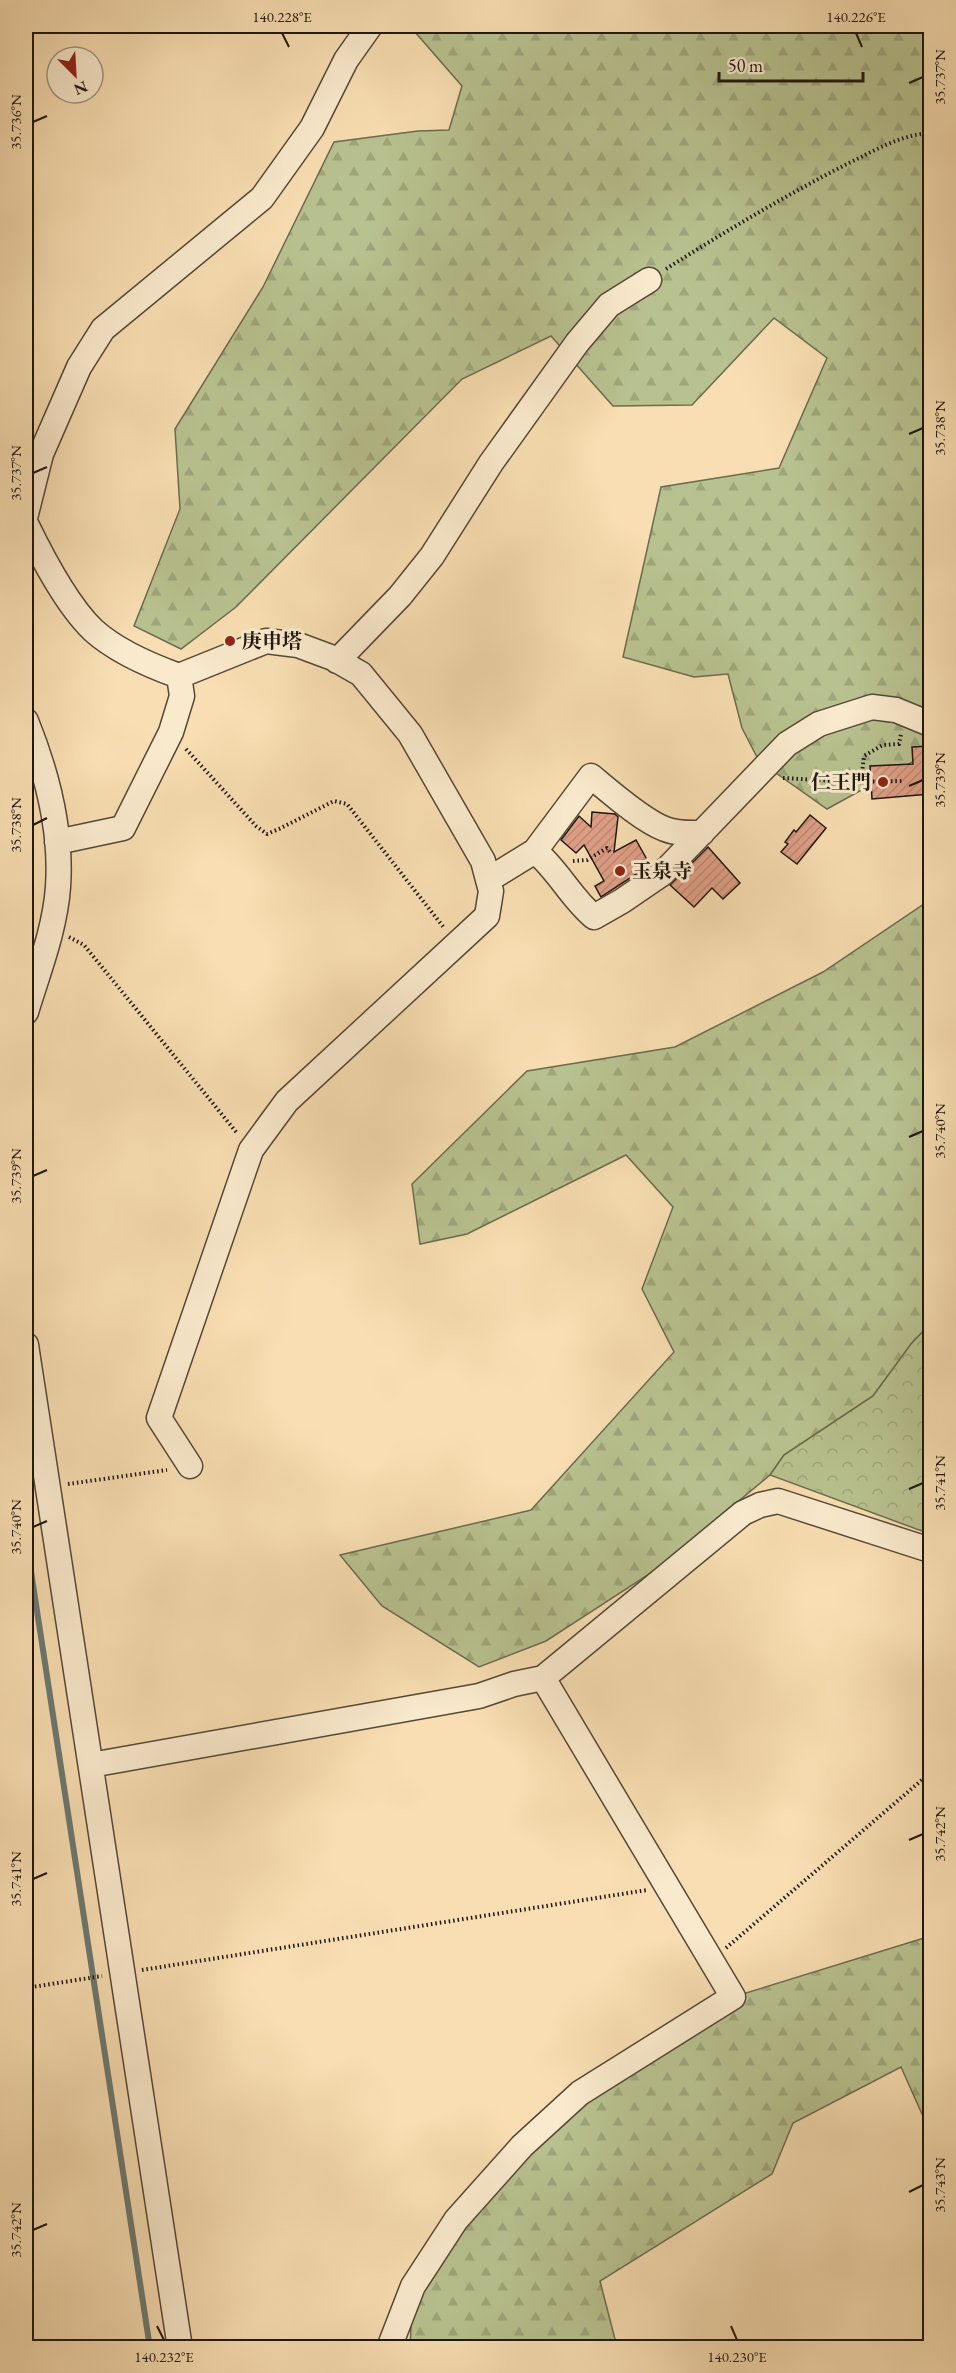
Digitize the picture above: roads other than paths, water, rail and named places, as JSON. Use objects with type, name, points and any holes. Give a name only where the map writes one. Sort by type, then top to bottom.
[{"type":"street","points":[[26,514],[41,454],[79,367],[103,329],[262,198],[312,129],[346,60],[370,26]]},
{"type":"street","points":[[337,661],[400,596],[432,556],[491,463],[577,343],[609,305],[649,280]]},
{"type":"street","points":[[26,524],[64,593],[93,629],[148,666],[179,676],[266,641],[298,645],[361,674],[410,735],[483,861],[491,891],[487,916],[286,1101],[251,1150],[159,1418],[190,1466]]},
{"type":"street","points":[[57,842],[123,828],[171,732],[182,696],[179,676]]},
{"type":"street","points":[[542,857],[594,917],[663,873],[787,744],[819,724],[872,707],[896,710],[930,724]]},
{"type":"street","points":[[26,721],[52,800],[57,842],[58,887],[51,928],[26,1012]]},
{"type":"street","points":[[488,880],[542,857],[591,776],[618,799],[663,829],[680,833],[702,833]]},
{"type":"street","points":[[26,1345],[180,2348]]},
{"type":"street","points":[[91,1765],[479,1696],[514,1684],[543,1678],[743,1513],[760,1505],[778,1501],[930,1550]]},
{"type":"street","points":[[388,2348],[412,2286],[456,2220],[522,2146],[580,2093],[733,1997],[543,1678]]},
{"type":"waterway","points":[[26,1539],[150,2348]]},
{"type":"place","name":"庚申塔","points":[[230,641]]},
{"type":"place","name":"仁王門","points":[[883,782]]},
{"type":"place","name":"玉泉寺","points":[[620,871]]}]
